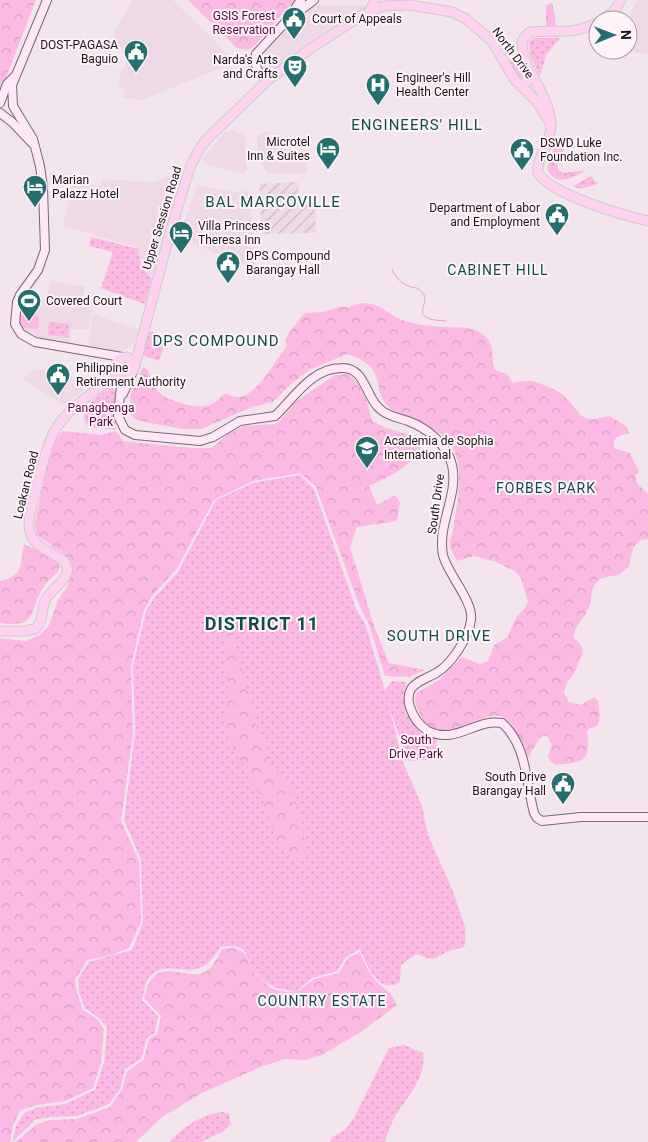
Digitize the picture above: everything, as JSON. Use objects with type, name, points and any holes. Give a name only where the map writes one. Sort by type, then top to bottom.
[{"type":"main road","points":[[48,0],[14,78],[11,92],[13,106],[35,146],[42,179],[45,250],[38,270],[17,302],[15,324],[21,334],[33,341],[124,357],[132,360],[134,369],[129,375],[119,371],[111,359],[101,353]]},
{"type":"main road","points":[[264,80],[255,64],[256,54],[295,12],[301,0]]},
{"type":"main road","points":[[295,12],[298,12],[314,0]]},
{"type":"main road","points":[[369,11],[374,4],[374,0]]},
{"type":"main road","name":"North Drive","points":[[384,6],[407,3],[452,12],[470,22],[492,41],[511,74],[545,108]]},
{"type":"main road","name":"Upper Session Road","points":[[134,369],[169,236],[193,160],[207,139],[264,80],[369,11],[384,6]]},
{"type":"main road","points":[[588,26],[569,32],[530,32],[522,43],[551,125],[538,167],[538,173],[545,182],[595,206],[648,221]]},
{"type":"main road","points":[[521,86],[527,82],[524,65],[526,58]]},
{"type":"main road","points":[[0,103],[5,87],[14,78]]},
{"type":"main road","points":[[0,113],[35,146]]},
{"type":"main road","name":"Upper Session Road","points":[[124,357],[134,347],[146,320]]},
{"type":"main road","points":[[119,371],[118,360],[124,357]]},
{"type":"main road","name":"South Drive","points":[[119,371],[120,401],[118,416],[120,422],[125,430],[144,436],[200,440],[213,437],[240,421],[275,416],[305,384],[330,370],[346,368],[354,371],[361,378],[378,408],[385,413],[423,428],[445,450],[452,465],[452,484],[443,526],[442,546],[444,557],[467,603],[471,618],[462,644],[449,661],[439,672],[416,684],[410,690],[410,706],[417,720],[426,729],[444,735],[462,732],[490,723],[502,722],[519,750],[534,813],[542,821],[581,817],[648,818]]},
{"type":"main road","name":"South Drive","points":[[120,401],[134,369]]},
{"type":"main road","name":"Loakan Road","points":[[0,631],[32,631],[35,629],[41,622],[48,596],[66,573],[66,566],[63,561],[35,543],[29,531],[29,521],[48,448],[55,431],[69,413],[119,371]]},
{"type":"shaded area","points":[[131,0],[173,0],[236,62],[142,100],[123,98],[125,90],[119,86],[120,71],[125,68],[127,54],[114,39],[115,30]]},
{"type":"shaded area","points":[[637,0],[648,0],[648,54],[638,53],[638,10],[632,10]]},
{"type":"shaded area","points":[[319,5],[368,5],[303,47],[268,73],[262,66],[262,57],[299,16],[309,8]]},
{"type":"shaded area","points":[[235,130],[243,135],[245,139],[246,171],[243,174],[207,165],[202,160],[224,132]]},
{"type":"shaded area","points":[[266,131],[289,153],[306,154],[307,174],[268,174],[258,157],[257,136]]},
{"type":"shaded area","points":[[180,171],[177,189],[152,277],[139,260],[139,248],[63,226],[72,184],[84,186],[84,183],[102,186],[102,179],[154,182]]},
{"type":"shaded area","points":[[298,182],[299,203],[315,202],[316,233],[262,234],[259,184]]},
{"type":"shaded area","points":[[197,185],[233,192],[250,191],[255,269],[179,238]]},
{"type":"shaded area","points":[[50,280],[85,287],[83,299],[93,303],[88,330],[71,329],[70,344],[45,341],[20,328],[18,314],[26,295],[41,303],[47,294]]},
{"type":"shaded area","points":[[93,314],[139,330],[134,343],[122,352],[88,345]]},
{"type":"shaded area","points":[[35,369],[70,375],[83,391],[74,397],[67,407],[22,379]]},
{"type":"green space","points":[[0,0],[36,0],[0,93]]},
{"type":"green space","name":"GSIS Forest Reservation","points":[[188,0],[295,0],[254,46],[248,50],[237,48]]},
{"type":"green space","points":[[552,3],[556,27],[546,27],[546,5]]},
{"type":"green space","points":[[533,38],[560,38],[546,55],[540,76],[530,54],[529,42]]},
{"type":"green space","points":[[518,53],[524,77],[522,82],[508,61]]},
{"type":"green space","points":[[556,141],[568,141],[557,165],[559,171],[565,173],[586,170],[565,180],[554,178],[547,168]]},
{"type":"green space","points":[[591,176],[598,184],[580,189],[573,186]]},
{"type":"green space","points":[[91,237],[139,249],[141,265],[152,278],[145,304],[101,288],[113,252],[89,246]]},
{"type":"green space","points":[[362,303],[375,305],[402,320],[412,323],[464,328],[479,332],[490,343],[495,370],[507,374],[513,383],[531,381],[539,383],[562,394],[586,418],[610,416],[627,427],[629,433],[617,437],[614,441],[614,448],[630,453],[639,472],[635,476],[637,483],[648,494],[648,539],[640,540],[633,548],[629,566],[619,575],[604,577],[597,582],[593,588],[587,611],[575,630],[574,638],[582,646],[583,652],[574,674],[567,682],[564,692],[569,702],[581,705],[594,697],[598,700],[600,714],[596,727],[587,731],[587,755],[580,761],[556,765],[550,761],[548,755],[552,746],[548,737],[543,735],[527,760],[511,724],[502,717],[493,716],[448,730],[437,730],[428,725],[420,715],[415,699],[416,693],[439,680],[462,657],[480,664],[488,661],[494,645],[507,638],[517,616],[528,602],[521,578],[515,571],[496,562],[474,556],[457,561],[450,544],[459,487],[456,455],[445,438],[437,431],[401,415],[383,401],[374,372],[368,365],[347,354],[309,370],[273,402],[252,407],[201,429],[182,429],[136,420],[129,413],[131,393],[143,367],[148,370],[159,393],[181,403],[204,406],[212,404],[226,393],[236,397],[245,395],[252,391],[266,376],[287,346],[285,341],[289,333],[305,313],[324,312]]},
{"type":"green space","name":"Covered Court","points":[[20,315],[39,316],[38,329],[20,328]]},
{"type":"green space","points":[[49,322],[69,324],[68,337],[48,335]]},
{"type":"green space","points":[[149,331],[167,337],[159,361],[142,355]]},
{"type":"green space","points":[[347,374],[353,378],[361,389],[367,401],[372,421],[386,428],[406,434],[422,444],[407,465],[369,486],[377,505],[395,495],[400,502],[397,521],[357,527],[350,547],[375,629],[389,663],[425,670],[409,677],[385,676],[369,624],[360,607],[316,487],[300,473],[253,481],[214,500],[176,570],[152,596],[144,610],[131,666],[133,733],[121,821],[139,861],[141,922],[129,948],[109,956],[87,960],[75,980],[83,1010],[97,1019],[104,1029],[101,1062],[93,1088],[65,1101],[36,1105],[20,1110],[13,1126],[10,1142],[0,1142],[0,638],[26,641],[40,635],[49,625],[58,600],[68,585],[72,569],[64,554],[37,535],[35,523],[51,446],[63,431],[101,435],[116,431],[123,441],[191,448],[212,448],[228,434],[244,426],[274,424],[280,421],[295,402],[335,375]]},
{"type":"green space","name":"Panagbenga Park","points":[[111,388],[114,388],[115,393],[116,430],[89,427],[85,422],[86,410],[95,399]]},
{"type":"green space","name":"South Drive Park","points":[[300,475],[314,489],[356,609],[366,626],[385,691],[392,681],[406,682],[403,696],[407,714],[422,734],[437,740],[433,759],[408,761],[389,707],[403,762],[422,806],[428,835],[452,889],[465,927],[464,947],[451,950],[432,959],[416,954],[401,965],[400,982],[392,985],[380,982],[374,976],[360,949],[346,957],[337,971],[312,978],[297,991],[280,989],[265,981],[256,973],[244,951],[236,946],[220,947],[211,960],[202,967],[192,970],[164,969],[155,972],[146,982],[142,1000],[158,1016],[155,1033],[147,1038],[141,1059],[125,1069],[120,1089],[109,1104],[77,1116],[50,1117],[35,1120],[12,1142],[16,1126],[24,1113],[36,1108],[65,1104],[95,1090],[104,1063],[107,1027],[98,1017],[85,1008],[79,992],[78,979],[89,962],[132,950],[143,923],[141,860],[124,820],[135,733],[133,666],[146,611],[154,598],[178,572],[216,500],[253,483]]},
{"type":"green space","points":[[24,544],[50,557],[59,564],[59,570],[45,585],[28,620],[13,624],[0,623],[0,581],[14,576],[18,572]]},
{"type":"green space","points":[[229,625],[232,627],[234,645],[251,702],[254,721],[267,747],[273,767],[288,780],[296,802],[307,851],[304,857],[299,859],[273,844],[273,829],[263,807],[264,799],[249,782],[247,765],[239,760],[226,732],[228,679],[224,659],[225,627]]},
{"type":"green space","points":[[235,948],[244,953],[256,974],[272,989],[286,992],[298,991],[314,979],[339,973],[348,958],[360,952],[365,965],[373,977],[391,994],[397,1005],[361,1032],[322,1055],[305,1060],[284,1059],[258,1068],[202,1093],[162,1117],[136,1142],[16,1142],[37,1124],[50,1120],[77,1119],[110,1107],[122,1090],[127,1072],[144,1059],[149,1039],[157,1034],[161,1016],[144,998],[149,983],[162,972],[202,973],[211,967],[222,949]]},
{"type":"green space","points":[[404,1045],[423,1053],[422,1071],[414,1088],[393,1120],[385,1142],[330,1142],[332,1137],[345,1130],[354,1118],[389,1048]]},
{"type":"green space","points":[[222,1112],[229,1114],[231,1124],[222,1132],[201,1142],[169,1142],[193,1122],[214,1113]]},
{"type":"waterway","points":[[392,269],[402,282],[417,288],[423,293],[425,299],[422,313],[424,316],[433,320],[446,321]]},
{"type":"place","name":"Court of Appeals","points":[[294,40]]},
{"type":"place","name":"DOST-PAGASA Baguio","points":[[136,73]]},
{"type":"place","name":"Narda's Arts and Crafts","points":[[295,88]]},
{"type":"place","name":"Engineer's Hill Health Center","points":[[378,106]]},
{"type":"place","name":"Microtel Inn & Suites","points":[[328,170]]},
{"type":"place","name":"DSWD Luke Foundation Inc.","points":[[522,171]]},
{"type":"place","name":"Marian Palazz Hotel","points":[[35,208]]},
{"type":"place","name":"Department of Labor and Employment","points":[[557,236]]},
{"type":"place","name":"Villa Princess Theresa Inn","points":[[181,254]]},
{"type":"place","name":"DPS Compound Barangay Hall","points":[[228,284]]},
{"type":"place","name":"Covered Court","points":[[29,322]]},
{"type":"place","name":"Philippine Retirement Authority","points":[[58,396]]},
{"type":"place","name":"Academia de Sophia International","points":[[367,469]]},
{"type":"place","name":"South Drive Barangay Hall","points":[[563,805]]},
{"type":"district","name":"ENGINEERS' HILL","points":[[417,125]]},
{"type":"district","name":"BAL MARCOVILLE","points":[[273,202]]},
{"type":"district","name":"CABINET HILL","points":[[498,270]]},
{"type":"district","name":"DPS COMPOUND","points":[[216,341]]},
{"type":"district","name":"FORBES PARK","points":[[546,488]]},
{"type":"district","name":"DISTRICT 11","points":[[262,623]]},
{"type":"district","name":"SOUTH DRIVE","points":[[439,636]]},
{"type":"district","name":"COUNTRY ESTATE","points":[[322,1001]]}]
